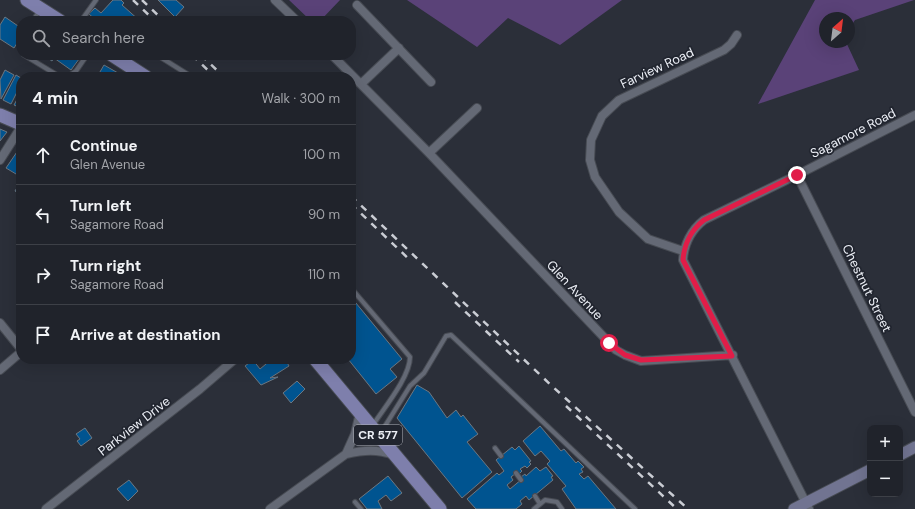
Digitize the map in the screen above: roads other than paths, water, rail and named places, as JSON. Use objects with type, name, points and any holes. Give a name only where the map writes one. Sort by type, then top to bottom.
[{"type":"main road","points":[[27,0],[52,16]]},
{"type":"main road","points":[[120,60],[138,72]]},
{"type":"main road","points":[[0,115],[16,122]]},
{"type":"main road","name":"CR 577","points":[[319,364],[439,509]]},
{"type":"main road","points":[[903,453],[915,447]]},
{"type":"main road","points":[[794,509],[808,506],[867,472]]},
{"type":"street","points":[[275,0],[292,16]]},
{"type":"street","points":[[357,5],[431,82]]},
{"type":"street","name":"Farview Road","points":[[683,251],[648,239],[619,212],[595,177],[590,160],[591,140],[602,116],[619,100],[724,50],[731,44],[736,35]]},
{"type":"street","points":[[361,84],[399,48]]},
{"type":"street","name":"Glen Avenue","points":[[337,60],[349,72]]},
{"type":"street","name":"Glen Avenue","points":[[356,79],[429,153],[609,343],[625,355],[641,360],[732,356]]},
{"type":"street","points":[[429,153],[477,108]]},
{"type":"street","name":"Sagamore Road","points":[[683,251],[693,231],[704,220],[915,115]]},
{"type":"street","points":[[0,160],[16,136]]},
{"type":"street","name":"Chestnut Street","points":[[797,175],[915,412]]},
{"type":"street","points":[[683,251],[683,260],[808,506]]},
{"type":"street","points":[[0,324],[16,344]]},
{"type":"street","points":[[0,370],[16,355]]},
{"type":"street","name":"Parkview Drive","points":[[46,509],[200,389],[229,364]]},
{"type":"street","points":[[346,454],[360,413]]},
{"type":"street","points":[[270,509],[346,454],[377,450],[395,456]]},
{"type":"lane","points":[[85,16],[96,0]]},
{"type":"lane","points":[[36,16],[41,9]]},
{"type":"lane","points":[[32,60],[52,72]]},
{"type":"lane","points":[[75,72],[83,60]]},
{"type":"lane","points":[[165,60],[184,72]]},
{"type":"lane","points":[[356,294],[410,357],[409,368],[375,432]]},
{"type":"lane","points":[[375,432],[410,386],[424,373],[446,336],[449,335],[635,509]]},
{"type":"lane","points":[[495,448],[502,456]]},
{"type":"lane","points":[[516,473],[521,480]]},
{"type":"lane","points":[[535,496],[540,504]]},
{"type":"lane","points":[[534,509],[545,500],[552,500],[562,509]]},
{"type":"lane","points":[[355,502],[361,509]]},
{"type":"railway","points":[[133,0],[150,16]]},
{"type":"railway","points":[[142,0],[159,16]]},
{"type":"railway","points":[[197,60],[210,72]]},
{"type":"railway","points":[[206,60],[219,72]]},
{"type":"railway","points":[[356,201],[553,387],[688,509]]},
{"type":"railway","points":[[356,209],[411,261]]},
{"type":"railway","points":[[455,302],[519,362]]},
{"type":"railway","points":[[566,406],[677,509]]}]
